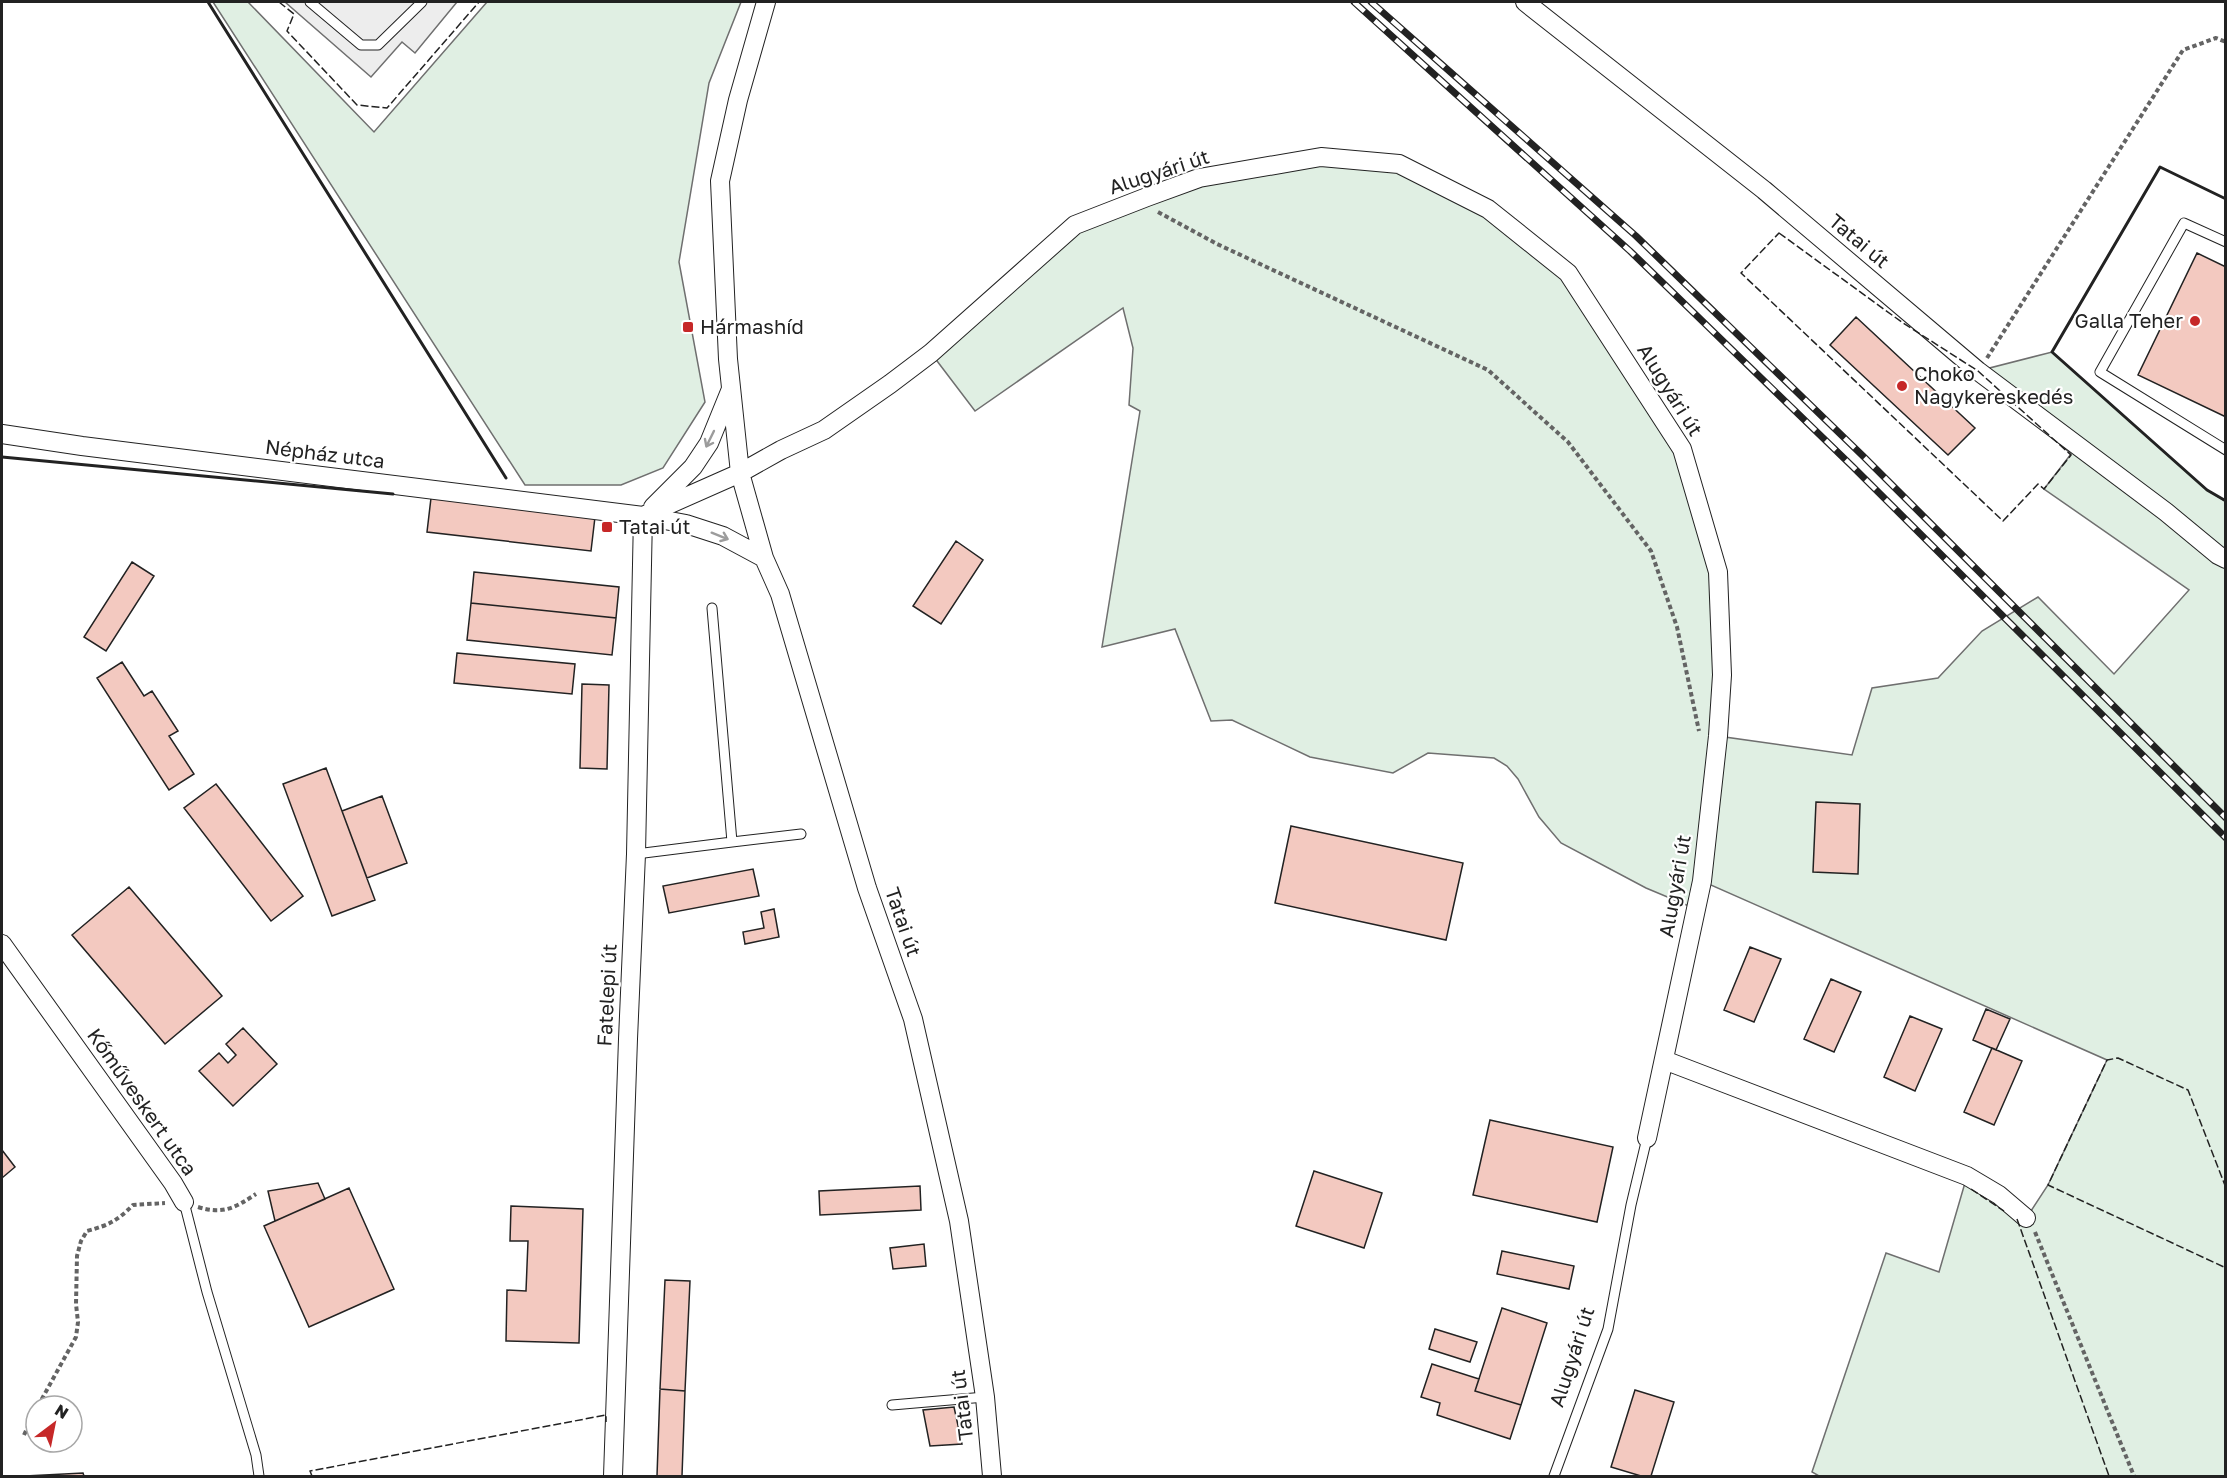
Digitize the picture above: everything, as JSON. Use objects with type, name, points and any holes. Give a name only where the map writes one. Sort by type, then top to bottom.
[{"type":"street","name":"Tatai út","points":[[766,2],[738,100],[720,181],[728,359],[740,472],[764,558],[780,594],[867,888],[913,1019],[959,1221],[985,1397],[992,1476]]},
{"type":"street","name":"Tatai út","points":[[1525,2],[1764,190],[1978,371],[2226,559]]},
{"type":"street","name":"Alugyári út","points":[[740,472],[824,430],[890,384],[931,352],[1075,225],[1199,178],[1321,157],[1399,164],[1488,209],[1568,273],[1682,449],[1718,572],[1722,675],[1716,756],[1702,881],[1647,1138]]},
{"type":"street","points":[[643,516],[693,467],[709,443],[732,386]]},
{"type":"street","name":"Népház utca","points":[[2,434],[93,448],[643,516],[686,524],[723,536],[764,558]]},
{"type":"street","points":[[643,516],[740,472]]},
{"type":"street","name":"Fatelepi út","points":[[613,1476],[636,854],[643,516]]},
{"type":"street","name":"Kőműveskert utca","points":[[2,944],[173,1182],[184,1202]]},
{"type":"street","points":[[1664,1060],[1967,1176],[1999,1195],[2026,1218]]},
{"type":"lane","points":[[310,2],[361,45],[378,45],[422,2]]},
{"type":"lane","points":[[2226,242],[2184,223],[2100,372],[2226,450]]},
{"type":"lane","points":[[711,608],[732,842]]},
{"type":"lane","points":[[636,854],[801,834]]},
{"type":"lane","name":"Alugyári út","points":[[1554,1476],[1608,1329],[1631,1205],[1647,1138]]},
{"type":"lane","name":"Kőműveskert utca","points":[[184,1202],[207,1292],[256,1455],[259,1476]]},
{"type":"lane","points":[[892,1405],[985,1397]]},
{"type":"path","points":[[1978,371],[2183,50],[2216,38],[2226,42]]},
{"type":"path","points":[[1141,200],[1147,206],[1217,244],[1488,370],[1568,442],[1652,551],[1677,627],[1700,736],[1716,756]]},
{"type":"path","points":[[45,1394],[76,1337],[78,1322],[77,1256],[81,1241],[87,1231],[107,1226],[118,1220],[133,1205],[184,1202],[207,1209],[234,1209],[256,1194]]},
{"type":"path","points":[[2026,1218],[2036,1234],[2134,1476]]},
{"type":"green space","points":[[213,2],[248,2],[374,132],[487,2],[741,2],[709,83],[679,262],[705,402],[663,468],[621,485],[525,485]]},
{"type":"green space","points":[[1321,157],[1399,164],[1488,209],[1568,273],[1682,449],[1718,572],[1718,736],[1852,755],[1872,688],[1938,678],[1982,631],[2038,597],[2114,674],[2189,590],[2044,489],[2071,454],[1978,371],[2052,352],[2207,490],[2225,501],[2225,1476],[1819,1476],[1812,1472],[1886,1253],[1939,1272],[1967,1176],[2027,1217],[2048,1185],[2107,1060],[1702,881],[1696,909],[1646,888],[1561,843],[1539,817],[1518,779],[1507,766],[1494,758],[1428,753],[1393,773],[1310,757],[1232,720],[1211,721],[1175,629],[1102,647],[1140,411],[1129,405],[1133,348],[1123,308],[975,411],[931,353],[1075,225],[1141,200]]},
{"type":"shaded area","points":[[285,2],[457,2],[415,53],[402,42],[371,77]]},
{"type":"building","name":"Galla Teher","points":[[2197,253],[2226,267],[2226,417],[2138,375]]},
{"type":"building","name":"Choko Nagykereskedés","points":[[1856,317],[1975,428],[1948,455],[1830,345]]},
{"type":"building","points":[[431,498],[595,517],[591,551],[427,532]]},
{"type":"building","points":[[956,541],[983,560],[941,624],[913,606]]},
{"type":"building","points":[[132,562],[154,576],[106,651],[84,637]]},
{"type":"building","points":[[474,572],[619,587],[616,618],[471,603]]},
{"type":"building","points":[[471,603],[616,618],[612,655],[467,640]]},
{"type":"building","points":[[457,653],[575,664],[572,694],[454,683]]},
{"type":"building","points":[[122,662],[144,696],[152,691],[178,731],[169,736],[194,774],[169,790],[97,678]]},
{"type":"building","points":[[582,684],[609,685],[607,769],[580,768]]},
{"type":"building","points":[[326,768],[375,900],[332,916],[283,784]]},
{"type":"building","points":[[216,784],[303,896],[271,921],[184,808]]},
{"type":"building","points":[[382,796],[407,863],[367,878],[342,811]]},
{"type":"building","points":[[1816,802],[1860,804],[1858,874],[1813,872]]},
{"type":"building","points":[[1291,826],[1463,863],[1446,940],[1275,903]]},
{"type":"building","points":[[753,869],[759,896],[669,913],[663,886]]},
{"type":"building","points":[[129,887],[222,996],[165,1044],[72,935]]},
{"type":"building","points":[[774,909],[779,937],[745,944],[743,932],[764,928],[761,912]]},
{"type":"building","points":[[1750,947],[1781,959],[1754,1022],[1724,1010]]},
{"type":"building","points":[[1831,979],[1861,992],[1834,1052],[1804,1039]]},
{"type":"building","points":[[1986,1009],[2010,1019],[1996,1050],[1973,1040]]},
{"type":"building","points":[[1910,1016],[1942,1029],[1915,1091],[1884,1077]]},
{"type":"building","points":[[243,1028],[277,1064],[233,1106],[199,1071],[219,1053],[228,1063],[236,1055],[226,1044]]},
{"type":"building","points":[[1992,1048],[2022,1061],[1994,1125],[1964,1112]]},
{"type":"building","points":[[1490,1120],[1613,1147],[1597,1222],[1473,1195]]},
{"type":"building","points":[[2,1150],[15,1167],[2,1178]]},
{"type":"building","points":[[1314,1171],[1382,1193],[1364,1248],[1296,1226]]},
{"type":"building","points":[[318,1183],[325,1199],[275,1221],[268,1191]]},
{"type":"building","points":[[920,1186],[921,1210],[820,1215],[819,1191]]},
{"type":"building","points":[[349,1188],[394,1289],[309,1327],[264,1226]]},
{"type":"building","points":[[511,1206],[583,1209],[579,1343],[506,1341],[507,1290],[526,1291],[528,1241],[510,1241]]},
{"type":"building","points":[[924,1244],[926,1266],[893,1269],[890,1248]]},
{"type":"building","points":[[1502,1251],[1574,1266],[1569,1289],[1497,1274]]},
{"type":"building","points":[[665,1280],[690,1281],[685,1391],[660,1389]]},
{"type":"building","points":[[1502,1308],[1547,1323],[1521,1405],[1475,1391]]},
{"type":"building","points":[[1435,1329],[1477,1342],[1470,1362],[1429,1349]]},
{"type":"building","points":[[1432,1364],[1479,1379],[1475,1391],[1521,1405],[1510,1439],[1437,1415],[1440,1403],[1421,1397]]},
{"type":"building","points":[[660,1389],[685,1391],[682,1476],[657,1476]]},
{"type":"building","points":[[1635,1390],[1674,1402],[1651,1476],[1641,1476],[1611,1467]]},
{"type":"building","points":[[954,1407],[962,1444],[930,1446],[923,1410]]},
{"type":"building","points":[[83,1473],[84,1476],[25,1476]]},
{"type":"railway","points":[[1354,2],[1630,251],[1852,466],[2226,838]]},
{"type":"railway","points":[[1371,2],[1636,236],[1863,456],[2226,818]]},
{"type":"fence","points":[[279,2],[294,14],[287,31],[357,105],[387,108],[479,2]]},
{"type":"fence","points":[[1779,233],[1903,323],[1978,371],[2071,455],[2044,489],[2038,484],[2003,521],[1741,273],[1779,233]]},
{"type":"fence","points":[[2226,1188],[2188,1090],[2118,1058],[2107,1060],[2048,1185],[2226,1268]]},
{"type":"fence","points":[[1971,1189],[2004,1211]]},
{"type":"fence","points":[[2017,1219],[2109,1476]]},
{"type":"fence","points":[[312,1476],[310,1471],[606,1415],[606,1422]]},
{"type":"wall","points":[[208,2],[506,478]]},
{"type":"wall","points":[[2226,199],[2160,167],[2052,352],[2207,490],[2226,501]]},
{"type":"wall","points":[[2,457],[393,494]]},
{"type":"place","name":"Galla Teher","points":[[2195,321]]},
{"type":"place","name":"Hármashíd","points":[[688,327]]},
{"type":"place","name":"Choko Nagykereskedés","points":[[1902,386]]},
{"type":"place","name":"Tatai út","points":[[607,527]]}]
